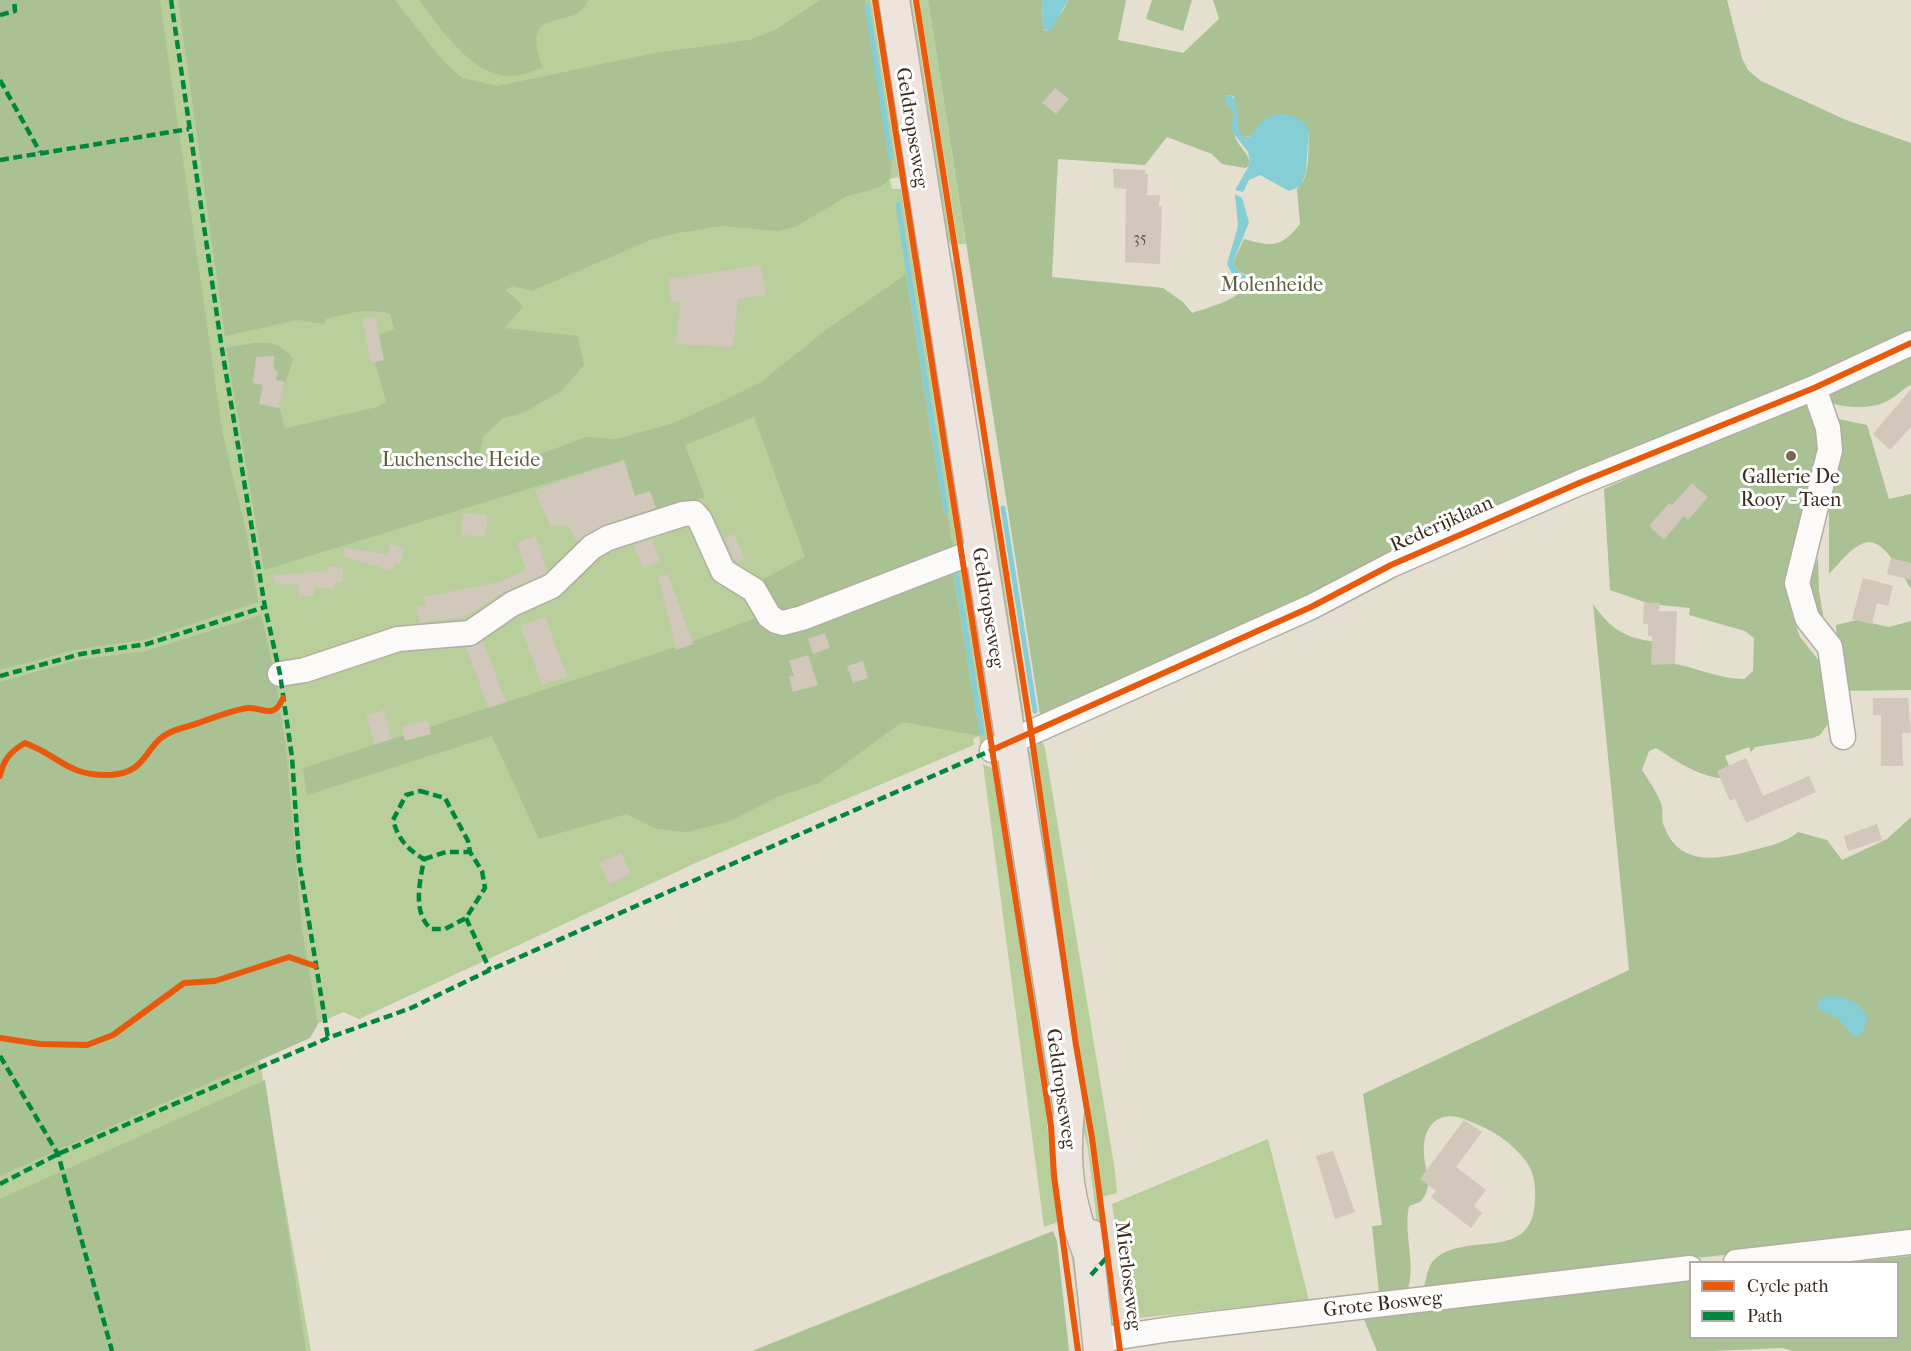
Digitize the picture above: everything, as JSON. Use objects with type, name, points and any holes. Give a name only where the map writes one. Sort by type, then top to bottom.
[{"type":"main road","name":"Geldropseweg","points":[[894,0],[982,552],[1002,745],[1069,1111],[1084,1150],[1082,1212]]},
{"type":"main road","name":"Mierloseweg","points":[[1082,1212],[1099,1346]]},
{"type":"street","name":"Rederijklaan","points":[[1002,745],[1311,607],[1391,565],[1558,492],[1814,388],[1911,343]]},
{"type":"street","points":[[1814,388],[1828,428],[1830,450],[1797,583],[1807,618],[1830,647],[1843,738]]},
{"type":"street","name":"Geldropseweg","points":[[280,674],[305,670],[398,639],[470,633],[512,604],[552,586],[592,547],[608,538],[683,514],[694,513],[700,520],[723,571],[754,590],[769,616],[783,623],[802,618],[963,556],[982,552]]},
{"type":"street","points":[[1753,1261],[1911,1242]]},
{"type":"street","name":"Grote Bosweg","points":[[1099,1346],[1170,1329],[1689,1268]]},
{"type":"green space","name":"Luchensche Heide","points":[[0,0],[859,0],[887,180],[892,158],[888,154],[864,7],[865,0],[871,0],[899,177],[890,179],[892,189],[901,189],[958,553],[954,554],[947,511],[943,508],[906,275],[902,277],[952,565],[960,563],[987,740],[981,749],[979,736],[973,739],[974,745],[700,861],[359,1019],[343,1012],[258,1051],[311,1351],[0,1351]]},
{"type":"green space","points":[[0,0],[160,0],[223,435],[246,531],[258,602],[143,640],[74,650],[0,670]]},
{"type":"green space","points":[[178,0],[395,0],[442,60],[462,78],[497,86],[655,53],[749,40],[777,29],[820,0],[865,0],[888,154],[892,158],[890,178],[881,187],[847,196],[795,227],[778,231],[722,226],[678,233],[650,240],[532,291],[513,286],[505,290],[523,307],[504,328],[578,336],[584,365],[561,391],[523,413],[503,418],[483,437],[479,456],[492,472],[586,437],[616,439],[671,424],[761,382],[826,330],[906,274],[943,508],[947,510],[954,554],[779,615],[752,585],[805,557],[754,417],[685,445],[705,497],[626,522],[606,465],[264,570],[226,348],[254,343],[271,343],[286,351],[293,359],[279,404],[284,427],[287,428],[377,407],[386,402],[369,339],[394,329],[390,314],[366,311],[326,319],[324,324],[298,320],[225,336]]},
{"type":"green space","points":[[419,0],[588,0],[582,10],[551,21],[537,33],[537,47],[543,68],[511,76],[497,74],[470,60],[447,36]]},
{"type":"green space","points":[[904,0],[912,0],[951,244],[942,238]]},
{"type":"green space","points":[[919,0],[928,0],[966,244],[958,244]]},
{"type":"green space","name":"Molenheide","points":[[928,0],[1042,0],[1043,29],[1047,31],[1068,0],[1126,0],[1118,40],[1183,53],[1219,19],[1213,0],[1727,0],[1742,58],[1748,70],[1761,81],[1846,120],[1911,143],[1911,333],[1310,596],[1140,674],[1040,715]],"holes":[[[1228,95],[1234,96],[1236,128],[1242,137],[1309,131],[1307,170],[1305,178],[1297,189],[1300,224],[1287,238],[1275,244],[1244,239],[1233,263],[1238,271],[1247,275],[1249,283],[1244,289],[1224,302],[1192,313],[1183,302],[1163,288],[1052,277],[1058,159],[1145,165],[1167,137],[1212,154],[1222,164],[1246,168],[1250,164],[1249,160],[1234,135],[1233,109],[1225,98]]]},
{"type":"green space","points":[[1152,0],[1192,0],[1183,31],[1146,19]]},
{"type":"green space","points":[[953,260],[973,394],[961,363],[946,268]]},
{"type":"green space","points":[[1911,352],[1911,385],[1891,399],[1867,407],[1824,401],[1820,392]]},
{"type":"green space","points":[[1807,398],[1817,426],[1822,456],[1791,598],[1791,612],[1800,637],[1824,667],[1829,722],[1820,735],[1813,738],[1755,747],[1751,752],[1749,747],[1725,756],[1734,778],[1703,774],[1683,765],[1656,748],[1649,751],[1642,770],[1661,802],[1663,824],[1670,838],[1678,847],[1698,857],[1721,857],[1746,852],[1780,842],[1798,832],[1827,840],[1842,860],[1887,839],[1911,817],[1911,1235],[1424,1287],[1433,1261],[1450,1250],[1497,1243],[1523,1232],[1531,1220],[1535,1201],[1531,1171],[1514,1148],[1495,1133],[1481,1126],[1464,1119],[1446,1117],[1433,1123],[1426,1136],[1424,1154],[1428,1188],[1420,1202],[1409,1206],[1407,1227],[1411,1269],[1408,1289],[1379,1293],[1372,1226],[1382,1225],[1363,1094],[1629,970],[1593,604],[1609,623],[1624,634],[1667,644],[1668,663],[1715,675],[1744,679],[1753,671],[1754,638],[1745,631],[1689,615],[1690,608],[1650,604],[1610,590],[1604,489]]},
{"type":"green space","points":[[1829,417],[1867,425],[1889,499],[1911,494],[1911,589],[1892,558],[1878,545],[1871,542],[1854,549],[1829,574]]},
{"type":"green space","points":[[985,461],[1024,715],[1016,709],[982,497]]},
{"type":"green space","points":[[1818,558],[1819,591],[1826,633],[1815,633],[1809,580]]},
{"type":"green space","points":[[951,562],[980,736],[902,722],[819,783],[777,797],[730,821],[687,832],[657,829],[627,814],[539,839],[492,736],[307,795],[303,768],[679,646],[759,617],[779,636],[806,621]]},
{"type":"green space","points":[[261,615],[275,675],[286,750],[302,929],[318,1024],[310,1038],[0,1176],[0,682],[78,660],[146,651]]},
{"type":"green space","points":[[1857,620],[1889,627],[1911,621],[1911,690],[1840,691],[1836,625]]},
{"type":"green space","points":[[1041,739],[1045,748],[1115,1171],[1117,1193],[1102,1197],[1038,781],[1035,744]]},
{"type":"green space","points":[[1030,751],[1105,1253],[1101,1257],[1088,1149],[1078,1108],[1023,760]]},
{"type":"green space","points":[[983,764],[992,768],[1046,1115],[1058,1222],[1044,1227]]},
{"type":"green space","points":[[1000,774],[1007,778],[1074,1240],[1082,1331],[1053,1123]]},
{"type":"green space","points":[[265,1080],[306,1351],[0,1351],[0,1199]]},
{"type":"green space","points":[[1268,1139],[1309,1300],[1129,1319],[1112,1204]]},
{"type":"green space","points":[[1053,1231],[1057,1241],[1069,1351],[752,1351]]},
{"type":"green space","points":[[1911,1256],[1911,1351],[1793,1351],[1783,1348],[1712,1351],[1377,1351],[1363,1317],[1689,1281],[1689,1339],[1899,1339],[1899,1261],[1861,1261]]},
{"type":"water","points":[[1042,0],[1068,0],[1050,31],[1043,29]]},
{"type":"water","points":[[1231,95],[1236,104],[1238,127],[1243,137],[1249,137],[1262,122],[1275,115],[1295,117],[1305,125],[1309,131],[1306,171],[1301,186],[1289,191],[1260,175],[1249,180],[1243,192],[1235,190],[1250,164],[1248,152],[1231,130],[1233,113],[1225,101],[1226,96]]},
{"type":"water","points":[[1235,194],[1242,198],[1249,222],[1233,263],[1238,271],[1249,278],[1247,286],[1238,285],[1227,264],[1238,226]]},
{"type":"water","points":[[1828,996],[1846,999],[1856,1004],[1864,1012],[1868,1018],[1863,1032],[1858,1036],[1852,1035],[1839,1019],[1818,1009],[1818,1000]]},
{"type":"building","points":[[1055,88],[1069,99],[1056,114],[1042,103]]},
{"type":"building","points":[[1113,169],[1145,170],[1145,174],[1148,174],[1147,195],[1160,195],[1159,206],[1162,206],[1160,264],[1125,262],[1126,189],[1114,188]]},
{"type":"building","points":[[761,265],[766,295],[738,299],[733,347],[676,344],[681,301],[671,302],[668,279]]},
{"type":"building","points":[[375,316],[384,360],[371,363],[362,319]]},
{"type":"building","points":[[274,356],[274,370],[278,371],[276,380],[285,382],[279,408],[259,404],[263,385],[253,383],[256,357]]},
{"type":"building","points":[[1911,389],[1911,427],[1890,450],[1873,434]]},
{"type":"building","points":[[624,460],[635,496],[650,491],[656,508],[603,525],[577,542],[568,526],[550,526],[535,490]]},
{"type":"building","points":[[1692,483],[1708,497],[1688,520],[1684,516],[1664,540],[1649,526],[1669,503],[1672,505]]},
{"type":"building","points":[[463,513],[487,515],[486,536],[461,535]]},
{"type":"building","points":[[734,534],[744,559],[737,563],[724,538]]},
{"type":"building","points":[[536,536],[547,571],[544,574],[506,591],[465,617],[420,623],[416,607],[426,605],[424,597],[499,582],[526,570],[517,543]]},
{"type":"building","points":[[652,539],[660,562],[643,568],[634,545]]},
{"type":"building","points":[[390,544],[405,549],[400,565],[395,564],[392,571],[343,556],[345,548],[387,554]]},
{"type":"building","points":[[1891,558],[1911,563],[1911,580],[1887,574]]},
{"type":"building","points":[[328,566],[343,568],[342,583],[335,582],[334,589],[313,587],[314,595],[299,597],[298,585],[274,583],[274,575],[328,571]]},
{"type":"building","points":[[668,574],[693,644],[676,650],[658,577]]},
{"type":"building","points":[[1863,578],[1893,586],[1888,606],[1877,603],[1872,624],[1852,619]]},
{"type":"building","points":[[1644,602],[1660,603],[1659,611],[1677,611],[1675,664],[1651,665],[1652,636],[1648,636],[1648,624],[1643,624]]},
{"type":"building","points":[[545,617],[567,676],[542,685],[520,626]]},
{"type":"building","points":[[825,633],[830,648],[813,654],[808,639]]},
{"type":"building","points":[[483,641],[506,702],[489,708],[466,648]]},
{"type":"building","points":[[808,655],[818,685],[793,692],[789,677],[794,676],[789,661]]},
{"type":"building","points":[[863,661],[868,678],[853,683],[847,666]]},
{"type":"building","points":[[1873,698],[1908,698],[1911,733],[1902,733],[1903,766],[1881,766],[1881,715],[1873,715]]},
{"type":"building","points":[[384,710],[392,739],[375,744],[366,716]]},
{"type":"building","points":[[428,720],[431,734],[405,741],[402,727]]},
{"type":"building","points":[[1746,758],[1763,796],[1809,776],[1816,792],[1746,823],[1735,798],[1730,801],[1717,771]]},
{"type":"building","points":[[1877,824],[1882,840],[1848,851],[1844,836]]},
{"type":"building","points":[[621,853],[631,874],[609,884],[599,863]]},
{"type":"building","points":[[1464,1120],[1482,1132],[1456,1167],[1486,1190],[1474,1206],[1482,1213],[1471,1228],[1431,1197],[1436,1191],[1420,1179]]},
{"type":"building","points":[[1333,1151],[1355,1212],[1335,1219],[1316,1156]]},
{"type":"waterway","points":[[867,5],[891,158]]},
{"type":"waterway","points":[[898,204],[946,511]]},
{"type":"waterway","points":[[1003,508],[1035,711]]},
{"type":"waterway","points":[[956,572],[982,733]]},
{"type":"marked path","points":[[0,15],[15,11],[14,0]]},
{"type":"marked path","points":[[171,0],[221,343],[265,607],[280,674],[292,757],[299,861],[328,1038]]},
{"type":"marked path","points":[[0,80],[40,152]]},
{"type":"marked path","points":[[0,160],[189,129]]},
{"type":"marked path","points":[[0,676],[81,654],[147,644],[265,607]]},
{"type":"marked path","points":[[0,1184],[58,1154],[328,1038],[411,1008],[490,970],[992,750]]},
{"type":"marked path","points":[[420,791],[445,798],[468,841],[470,852],[482,871],[485,888],[466,918],[445,929],[431,929],[421,914],[419,896],[424,859],[404,843],[393,820],[406,795],[420,791]]},
{"type":"marked path","points":[[424,859],[446,852],[470,852]]},
{"type":"marked path","points":[[466,918],[490,970]]},
{"type":"marked path","points":[[0,1056],[58,1154],[112,1351]]},
{"type":"marked path","points":[[1091,1275],[1109,1255]]},
{"type":"cycle path","points":[[875,0],[1051,1126],[1054,1176],[1078,1351]]},
{"type":"cycle path","points":[[916,0],[1031,732],[1076,1045],[1092,1138],[1120,1351]]},
{"type":"cycle path","points":[[992,750],[1311,607],[1391,565],[1579,483],[1814,388],[1911,343]]},
{"type":"cycle path","points":[[0,776],[8,756],[25,743],[73,769],[95,774],[123,773],[141,762],[152,747],[169,733],[240,710],[251,708],[271,711],[283,698]]},
{"type":"cycle path","points":[[0,1038],[40,1044],[87,1045],[113,1035],[184,983],[215,981],[289,957],[315,966]]},
{"type":"place","name":"Gallerie De Rooy - Taen","points":[[1791,456]]}]
